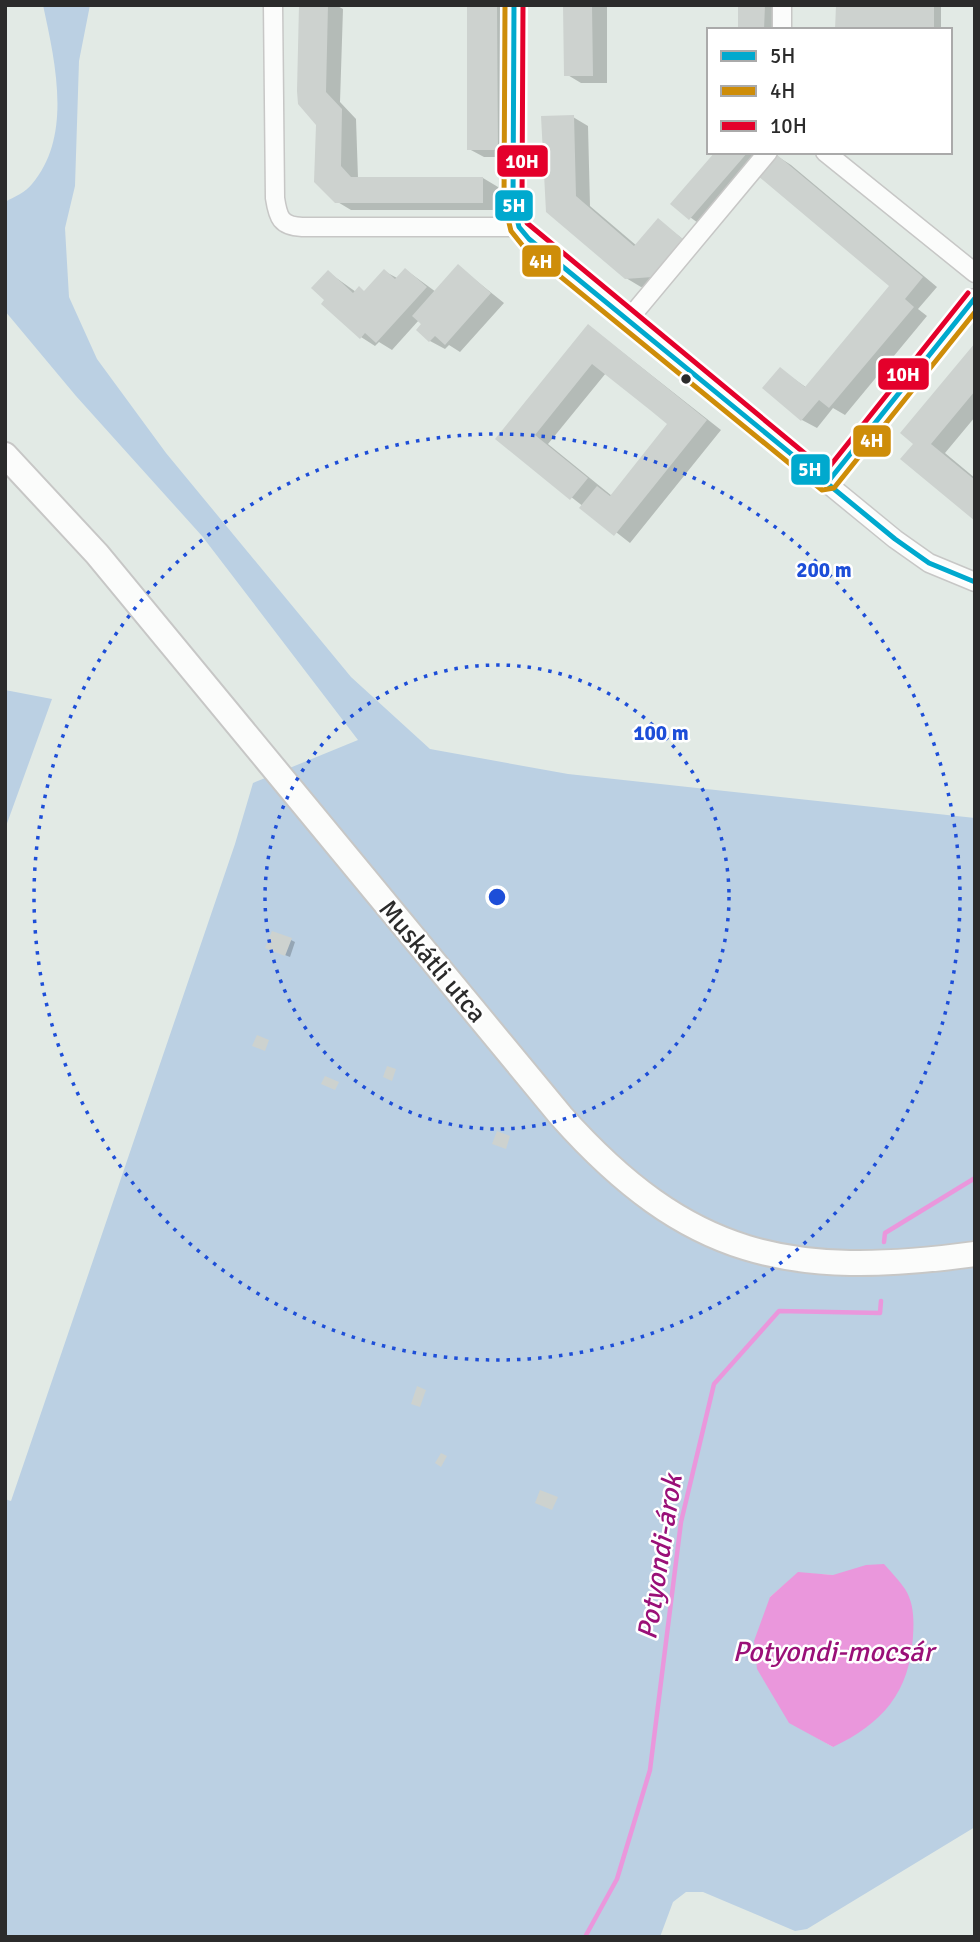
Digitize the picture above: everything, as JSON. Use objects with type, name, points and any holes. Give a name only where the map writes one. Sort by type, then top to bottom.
[{"type":"main road","name":"Muskátli utca","points":[[5,454],[97,554],[561,1116],[621,1178],[693,1226],[765,1254],[832,1264],[874,1264],[975,1254]]},
{"type":"street","points":[[273,5],[275,198],[277,216],[282,223],[302,228],[519,227]]},
{"type":"street","points":[[514,5],[513,202],[519,227],[528,239],[827,483],[929,562],[975,582]]},
{"type":"street","points":[[782,5],[782,28]]},
{"type":"street","points":[[628,320],[766,154]]},
{"type":"street","points":[[827,154],[975,273]]},
{"type":"street","points":[[827,483],[975,298]]},
{"type":"shaded area","points":[[43,5],[90,5],[79,61],[75,186],[65,228],[69,297],[97,359],[166,453],[351,677],[430,749],[568,774],[975,818],[975,1827],[807,1929],[795,1931],[703,1892],[686,1892],[673,1902],[660,1937],[5,1937],[5,1499],[11,1501],[235,844],[253,783],[358,740],[202,536],[76,396],[5,311],[5,202],[29,187],[45,165],[53,144],[57,121],[56,74]],"holes":[[[798,1573],[833,1575],[833,1747],[789,1722],[770,1597]]]},
{"type":"shaded area","points":[[5,690],[52,699],[5,829]]},
{"type":"water","name":"Potyondi-mocsár","points":[[884,1564],[905,1589],[912,1606],[913,1636],[906,1674],[899,1690],[879,1717],[866,1728],[833,1747],[789,1723],[757,1669],[754,1641],[770,1597],[798,1572],[833,1575],[866,1565]]},
{"type":"building","points":[[299,5],[328,5],[326,92],[342,109],[341,166],[351,177],[483,177],[483,203],[335,203],[314,182],[316,125],[298,104]]},
{"type":"building","points":[[467,5],[497,5],[498,150],[467,150]]},
{"type":"building","points":[[563,5],[592,5],[593,76],[564,76]]},
{"type":"building","points":[[738,5],[765,5],[764,28],[738,28]]},
{"type":"building","points":[[836,5],[934,5],[934,28],[835,28]]},
{"type":"building","points":[[574,115],[576,196],[634,246],[658,218],[684,240],[653,277],[625,279],[546,212],[541,116]]},
{"type":"building","points":[[713,154],[746,154],[689,220],[670,204]]},
{"type":"building","points":[[776,154],[923,277],[905,299],[914,307],[829,408],[819,400],[801,421],[762,388],[780,367],[805,387],[889,286],[758,176]]},
{"type":"building","points":[[458,264],[491,293],[445,345],[435,336],[429,342],[416,330],[421,324],[412,316]]},
{"type":"building","points":[[405,268],[427,287],[376,343],[365,333],[360,339],[321,304],[324,300],[311,288],[328,270],[353,293],[359,286],[364,291],[384,269],[395,279]]},
{"type":"building","points":[[588,324],[707,420],[614,536],[579,508],[597,486],[610,496],[667,424],[650,410],[592,364],[535,435],[588,478],[570,500],[495,439]]},
{"type":"building","points":[[975,343],[975,391],[931,444],[975,480],[975,521],[900,459],[913,444],[900,433]]},
{"type":"building","points":[[272,931],[292,938],[285,956],[265,948]]},
{"type":"building","points":[[257,1035],[269,1040],[265,1051],[252,1046]]},
{"type":"building","points":[[387,1066],[396,1069],[392,1081],[383,1077]]},
{"type":"building","points":[[325,1076],[339,1082],[335,1090],[321,1084]]},
{"type":"building","points":[[497,1131],[510,1136],[506,1149],[492,1144]]},
{"type":"building","points":[[417,1386],[426,1390],[420,1407],[411,1404]]},
{"type":"building","points":[[441,1453],[447,1456],[441,1467],[435,1463]]},
{"type":"building","points":[[540,1490],[558,1497],[552,1510],[535,1503]]},
{"type":"waterway","name":"Potyondi-árok","points":[[884,1242],[885,1233],[975,1178]]},
{"type":"waterway","name":"Potyondi-árok","points":[[585,1937],[617,1879],[650,1770],[681,1522],[714,1384],[779,1311],[880,1313],[881,1301]]},
{"type":"transit line","name":"4H","points":[[505,5],[504,202],[511,231],[523,246],[822,490],[834,488],[975,312]]},
{"type":"transit line","name":"5H","points":[[514,5],[513,202],[519,227],[529,239],[895,539],[929,563],[975,582]]},
{"type":"transit line","name":"10H","points":[[523,5],[522,201],[527,223],[826,471],[968,293]]},
{"type":"transit line","name":"5H","points":[[827,483],[975,298]]}]
